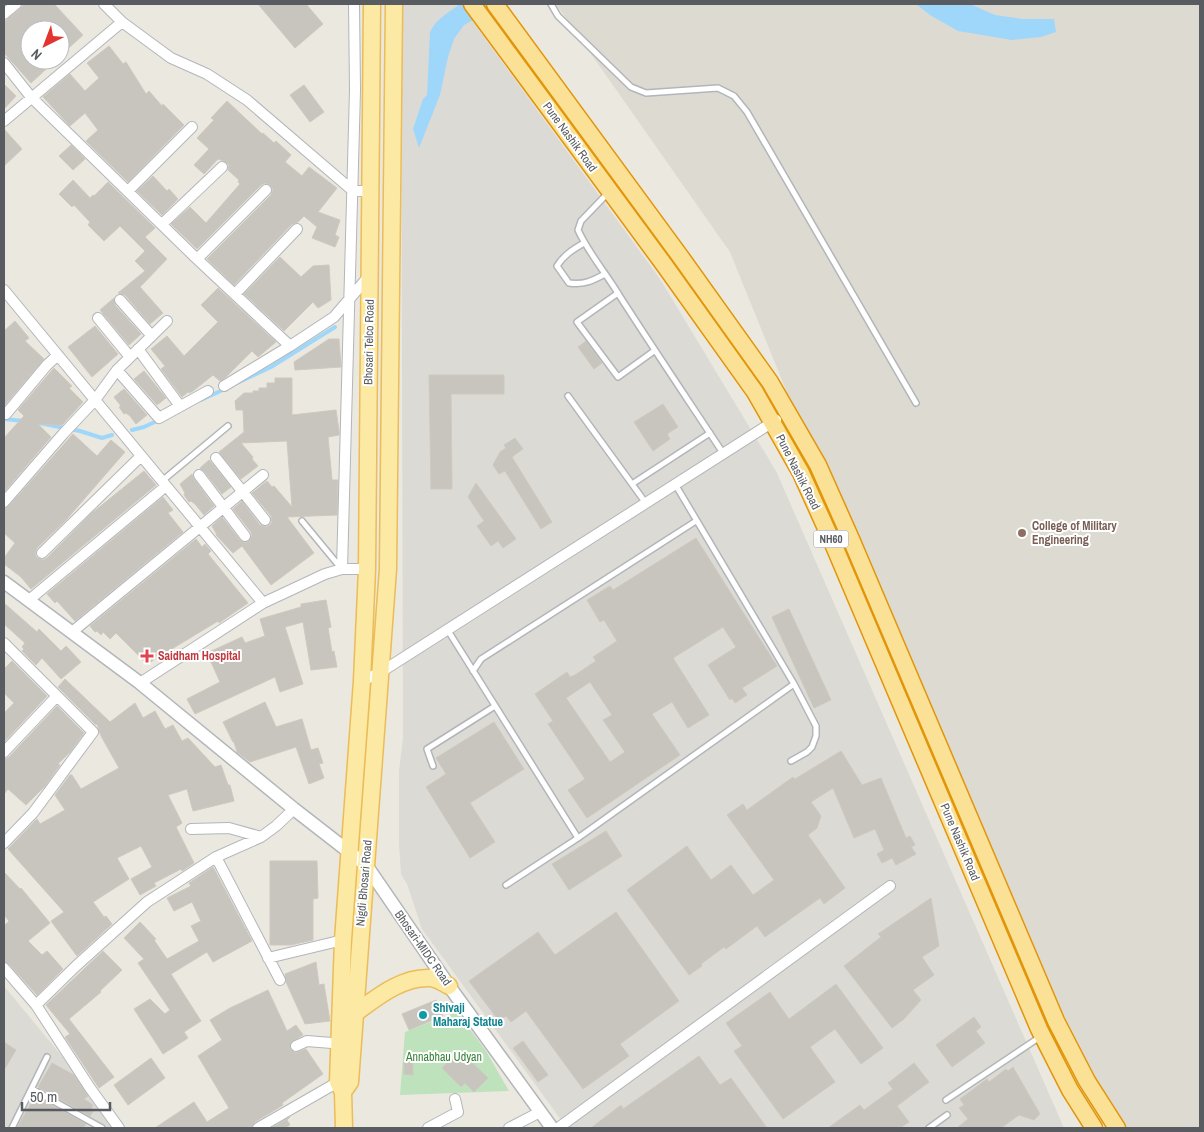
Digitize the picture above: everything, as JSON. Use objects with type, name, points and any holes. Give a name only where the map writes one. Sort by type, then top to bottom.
[{"type":"highway","name":"Pune Nashik Road","points":[[472,4],[755,392],[801,473],[834,546],[1042,1035],[1070,1090],[1094,1128]]},
{"type":"highway","name":"Pune Nashik Road","points":[[495,4],[697,279],[770,382],[818,465],[848,530],[1056,1021],[1086,1082],[1116,1128]]},
{"type":"main road","name":"Bhosari Telco Road","points":[[362,681],[367,569],[372,4]]},
{"type":"main road","name":"Bhosari Telco Road","points":[[381,672],[388,569],[394,4]]},
{"type":"main road","name":"Nigdi Bhosari Road","points":[[346,1044],[354,1014],[381,672]]},
{"type":"main road","name":"Nigdi Bhosari Road","points":[[342,1126],[346,1044],[343,940],[362,681]]},
{"type":"main road","points":[[354,1014],[381,994],[408,982],[431,978],[449,986]]},
{"type":"street","points":[[4,14],[16,4]]},
{"type":"street","points":[[104,4],[122,22],[171,58],[207,74],[247,100],[352,190],[371,192]]},
{"type":"street","points":[[342,569],[352,190],[354,4]]},
{"type":"street","points":[[4,121],[122,22]]},
{"type":"street","points":[[4,63],[31,97],[197,259],[290,346]]},
{"type":"street","points":[[128,191],[192,127]]},
{"type":"street","points":[[162,224],[222,167]]},
{"type":"street","points":[[197,259],[266,190]]},
{"type":"street","points":[[235,294],[297,229]]},
{"type":"street","points":[[224,386],[334,317],[370,275]]},
{"type":"street","points":[[4,290],[263,602]]},
{"type":"street","points":[[120,300],[151,335]]},
{"type":"street","points":[[98,318],[130,356]]},
{"type":"street","points":[[4,502],[62,434],[95,400],[117,370],[167,320]]},
{"type":"street","points":[[138,349],[180,406]]},
{"type":"street","points":[[6,414],[58,355]]},
{"type":"street","points":[[117,370],[159,418],[208,391]]},
{"type":"street","points":[[362,681],[381,672],[787,412]]},
{"type":"street","points":[[42,553],[142,456]]},
{"type":"street","points":[[216,458],[265,520]]},
{"type":"street","points":[[199,475],[245,536]]},
{"type":"street","points":[[72,632],[263,475]]},
{"type":"street","points":[[29,600],[164,483]]},
{"type":"street","points":[[140,683],[263,602],[325,574],[342,569],[367,569]]},
{"type":"street","name":"Bhosari-MIDC Road","points":[[4,582],[140,683],[294,810],[366,865],[449,986],[552,1128]]},
{"type":"street","points":[[4,843],[33,813],[93,732],[6,649]]},
{"type":"street","points":[[4,752],[56,697]]},
{"type":"street","points":[[36,1005],[147,902],[216,857],[262,837],[294,810]]},
{"type":"street","points":[[191,829],[229,828],[262,837]]},
{"type":"street","points":[[216,857],[280,980]]},
{"type":"street","points":[[558,1128],[890,886]]},
{"type":"street","points":[[268,958],[343,940]]},
{"type":"street","points":[[4,968],[36,1005],[90,1088],[119,1128]]},
{"type":"street","points":[[296,1046],[308,1041],[346,1044]]},
{"type":"street","points":[[258,1128],[344,1085]]},
{"type":"street","points":[[428,1128],[458,1112],[455,1100]]},
{"type":"street","points":[[509,1128],[540,1112]]},
{"type":"lane","points":[[551,4],[558,16],[631,87],[646,92],[718,88],[734,96],[747,112],[916,403]]},
{"type":"lane","points":[[610,191],[581,221],[578,230],[584,243],[654,351],[723,453]]},
{"type":"lane","points":[[584,243],[570,251],[556,266],[569,283],[580,285],[605,274]]},
{"type":"lane","points":[[618,293],[577,322],[618,377],[654,351]]},
{"type":"lane","points":[[568,396],[646,502]]},
{"type":"lane","points":[[164,483],[228,426]]},
{"type":"lane","points":[[632,484],[710,433]]},
{"type":"lane","points":[[674,484],[794,684],[816,726],[816,736],[812,747],[791,761]]},
{"type":"lane","points":[[302,520],[342,569]]},
{"type":"lane","points":[[474,671],[482,659],[696,521]]},
{"type":"lane","points":[[447,628],[578,838]]},
{"type":"lane","points":[[506,886],[578,838],[794,684]]},
{"type":"lane","points":[[433,766],[427,749],[495,706]]},
{"type":"lane","points":[[946,1100],[1042,1035]]},
{"type":"lane","points":[[12,1128],[47,1057]]},
{"type":"lane","points":[[32,1089],[102,1128]]},
{"type":"lane","points":[[929,1128],[947,1115]]},
{"type":"shaded area","points":[[401,4],[460,4],[660,279],[776,471],[1064,1128],[567,1128],[422,929],[407,884],[401,874],[399,845],[399,771],[403,738]]},
{"type":"shaded area","name":"College of Military Engineering","points":[[556,4],[1200,4],[1200,1128],[1121,1128],[1116,1122],[958,815],[730,252]]},
{"type":"shaded area","points":[[4,986],[121,1128],[4,1128]]},
{"type":"green space","name":"Annabhau Udyan","points":[[457,1012],[486,1051],[509,1091],[400,1095],[405,1032]]},
{"type":"water","points":[[460,4],[501,4],[464,25],[454,39],[440,95],[419,148],[413,129],[423,99],[427,95],[430,32],[439,20]]},
{"type":"water","points":[[916,4],[970,4],[995,15],[1023,19],[1054,19],[1056,32],[1041,37],[1012,40],[958,31],[930,15]]},
{"type":"building","points":[[24,4],[54,4],[69,20],[20,20],[20,70],[45,70],[31,83],[4,53],[4,22]]},
{"type":"building","points":[[258,4],[306,4],[323,24],[295,48]]},
{"type":"building","points":[[70,21],[83,35],[70,47]]},
{"type":"building","points":[[109,46],[123,64],[126,62],[146,94],[149,91],[162,106],[163,104],[184,125],[128,182],[86,141],[98,130],[85,113],[70,126],[43,97],[70,74],[85,91],[99,78],[87,63]]},
{"type":"building","points":[[4,84],[16,96],[4,109]]},
{"type":"building","points":[[304,85],[324,112],[310,122],[290,95]]},
{"type":"building","points":[[227,101],[262,134],[274,143],[276,141],[291,155],[285,162],[302,176],[309,167],[337,188],[318,212],[340,220],[335,235],[339,237],[335,247],[312,238],[317,227],[304,216],[298,222],[292,224],[234,285],[207,259],[271,195],[273,189],[270,185],[265,183],[261,185],[197,249],[171,224],[190,207],[206,223],[240,184],[239,180],[228,170],[229,165],[224,161],[218,159],[204,174],[194,165],[209,149],[197,138],[214,120],[211,118]]},
{"type":"building","points":[[4,129],[22,149],[4,166]]},
{"type":"building","points":[[71,145],[85,159],[73,170],[59,156]]},
{"type":"building","points":[[153,176],[167,191],[169,189],[178,199],[162,215],[137,191]]},
{"type":"building","points":[[73,180],[90,198],[108,182],[155,228],[145,237],[167,259],[140,287],[163,313],[150,324],[125,295],[118,293],[145,271],[135,261],[145,251],[120,226],[104,241],[88,225],[90,222],[74,205],[72,207],[59,194]]},
{"type":"building","points":[[280,257],[301,277],[313,266],[329,265],[331,300],[318,308],[313,302],[284,331],[244,294]]},
{"type":"building","points":[[218,288],[276,342],[258,357],[252,351],[220,381],[213,375],[182,397],[161,369],[165,366],[151,349],[167,336],[184,356],[218,322],[201,305]]},
{"type":"building","points":[[114,298],[115,305],[141,334],[129,345],[100,310]]},
{"type":"building","points":[[15,321],[29,338],[25,341],[44,359],[4,406],[4,331]]},
{"type":"building","points":[[95,326],[118,354],[92,377],[68,347]]},
{"type":"building","points":[[329,339],[339,339],[341,367],[295,370],[294,362]]},
{"type":"building","points":[[586,341],[602,363],[594,369],[578,347]]},
{"type":"building","points":[[54,368],[72,386],[69,388],[83,402],[62,425],[38,424],[51,437],[4,492],[4,438],[24,416],[18,410]]},
{"type":"building","points":[[144,371],[166,398],[157,405],[134,379]]},
{"type":"building","points":[[429,375],[504,375],[504,394],[451,394],[452,489],[431,489]]},
{"type":"building","points":[[275,378],[292,378],[292,415],[336,410],[339,435],[328,437],[332,480],[338,480],[337,515],[287,517],[314,553],[271,585],[242,546],[233,553],[216,535],[212,526],[222,517],[240,540],[245,543],[249,541],[252,536],[251,532],[233,509],[242,501],[260,525],[266,527],[270,525],[272,522],[271,516],[252,493],[267,481],[272,487],[274,486],[292,507],[287,441],[241,443],[258,466],[241,479],[219,452],[244,432],[243,410],[236,410],[235,401],[244,393],[253,393],[253,391],[259,391],[259,388],[267,388],[267,383],[275,383]]},
{"type":"building","points":[[124,389],[147,415],[136,424],[130,416],[126,413],[124,414],[114,397]]},
{"type":"building","points":[[663,404],[678,427],[667,434],[670,439],[653,451],[634,422]]},
{"type":"building","points":[[73,434],[97,456],[111,440],[125,452],[66,520],[37,548],[35,554],[37,558],[43,560],[47,558],[92,513],[144,471],[156,485],[31,589],[21,577],[4,564],[4,558],[15,543],[4,533],[4,509],[9,506]]},
{"type":"building","points":[[515,438],[523,449],[512,457],[552,522],[541,529],[505,471],[499,474],[493,465],[500,452],[506,448],[504,445]]},
{"type":"building","points":[[209,460],[231,487],[222,494],[200,468]]},
{"type":"building","points":[[192,474],[214,506],[204,515],[195,504],[191,501],[189,502],[180,484]]},
{"type":"building","points":[[476,483],[516,539],[503,548],[498,541],[491,546],[477,526],[484,521],[468,497]]},
{"type":"building","points":[[163,497],[173,510],[168,513],[183,532],[75,621],[57,601],[55,603],[47,594]]},
{"type":"building","points":[[696,538],[777,666],[742,688],[747,695],[735,703],[732,698],[730,700],[708,665],[736,647],[723,627],[673,658],[709,715],[688,728],[672,702],[652,714],[680,755],[587,818],[568,790],[585,779],[548,724],[553,721],[535,694],[567,672],[570,677],[575,675],[596,661],[593,657],[617,641],[604,620],[600,622],[587,600],[610,586],[613,590]],"holes":[[[590,682],[612,715],[603,720],[625,752],[610,762],[566,698]]]},
{"type":"building","points":[[196,539],[202,547],[205,544],[211,551],[208,554],[248,603],[219,623],[218,621],[147,664],[116,633],[110,639],[103,632],[101,635],[97,631],[95,632],[90,626]]},
{"type":"building","points":[[326,600],[331,627],[328,628],[337,667],[311,670],[303,622],[285,627],[303,684],[280,692],[275,677],[195,714],[187,699],[220,682],[207,653],[242,637],[245,643],[265,636],[260,619],[301,607],[301,604]]},
{"type":"building","points":[[4,603],[37,632],[39,629],[61,651],[66,646],[81,662],[61,679],[42,658],[36,665],[22,651],[25,643],[4,624]]},
{"type":"building","points":[[789,609],[831,700],[814,708],[772,617]]},
{"type":"building","points":[[12,661],[47,696],[4,742],[4,713],[14,703],[4,693],[4,669]]},
{"type":"building","points":[[65,679],[110,722],[135,703],[143,718],[155,711],[165,729],[173,725],[182,741],[188,738],[215,767],[221,765],[228,785],[230,785],[234,801],[193,811],[187,789],[168,795],[182,823],[176,827],[194,863],[182,871],[181,869],[154,883],[156,886],[140,895],[131,879],[152,867],[141,846],[117,858],[129,879],[93,902],[112,924],[77,956],[51,921],[64,912],[8,849],[37,819],[40,824],[65,810],[55,795],[70,775],[72,775],[81,789],[119,768],[101,736],[97,724],[58,687]]},
{"type":"building","points":[[265,702],[276,727],[302,719],[311,750],[318,748],[323,763],[319,764],[324,778],[309,784],[296,747],[250,762],[237,752],[234,742],[223,722]]},
{"type":"building","points":[[57,706],[84,733],[58,764],[60,765],[45,786],[26,805],[8,789],[4,794],[4,759],[9,757]]},
{"type":"building","points":[[494,722],[524,769],[470,803],[495,842],[470,858],[426,787],[446,774],[436,758]]},
{"type":"building","points":[[841,751],[862,785],[881,778],[906,838],[910,836],[915,845],[911,847],[916,854],[896,865],[892,858],[882,863],[877,854],[884,850],[875,829],[854,838],[833,788],[811,802],[821,816],[817,828],[808,835],[845,888],[824,904],[820,898],[765,937],[757,926],[726,949],[724,947],[689,975],[627,890],[687,846],[711,880],[731,865],[753,895],[774,880],[727,815],[743,804],[747,810],[793,777],[795,779]]},
{"type":"building","points":[[606,831],[622,856],[569,890],[552,864]]},
{"type":"building","points":[[270,861],[317,861],[318,898],[313,899],[313,940],[291,945],[270,945]]},
{"type":"building","points":[[213,867],[252,941],[213,962],[207,952],[171,974],[201,1021],[184,1032],[188,1038],[163,1054],[134,1009],[150,999],[165,1014],[170,1010],[138,963],[144,959],[124,938],[140,922],[156,939],[154,940],[167,959],[199,941],[191,926],[201,921],[192,902],[174,911],[167,898],[191,886],[189,883]]},
{"type":"building","points":[[4,872],[21,888],[50,923],[28,941],[42,955],[47,951],[63,969],[37,995],[4,961],[4,926],[9,921],[4,915]]},
{"type":"building","points":[[931,898],[939,946],[922,957],[934,975],[913,990],[921,1000],[904,1019],[892,1028],[844,966],[881,937],[878,934]]},
{"type":"building","points":[[616,912],[679,1001],[620,1044],[629,1056],[583,1089],[526,1011],[511,1022],[506,1016],[499,1021],[469,981],[538,932],[555,955]]},
{"type":"building","points":[[103,951],[122,970],[101,992],[69,1019],[114,1077],[99,1088],[65,1037],[70,1034],[46,1005]]},
{"type":"building","points":[[316,962],[319,985],[324,984],[330,1021],[305,1024],[286,982],[285,974]]},
{"type":"building","points":[[836,984],[883,1048],[861,1064],[835,1029],[810,1047],[835,1082],[783,1119],[734,1051],[742,1046],[726,1023],[770,992],[789,1019]]},
{"type":"building","points":[[268,990],[287,1031],[296,1025],[303,1035],[291,1042],[290,1049],[296,1053],[306,1049],[323,1074],[282,1103],[283,1105],[255,1122],[251,1128],[155,1128],[194,1102],[207,1122],[229,1108],[198,1056],[222,1040],[210,1020]]},
{"type":"building","name":"Shivaji Maharaj Statue","points":[[436,1000],[443,1016],[409,1030],[402,1014]]},
{"type":"building","points":[[974,1017],[981,1027],[976,1031],[985,1043],[952,1067],[936,1045]]},
{"type":"building","points":[[523,1041],[548,1075],[538,1082],[513,1048]]},
{"type":"building","points":[[4,1042],[16,1050],[4,1070]]},
{"type":"building","points":[[459,1050],[488,1078],[474,1092],[465,1083],[461,1087],[442,1068]]},
{"type":"building","points":[[699,1056],[720,1085],[731,1078],[767,1128],[591,1128],[621,1105],[623,1109]]},
{"type":"building","points":[[151,1058],[165,1078],[128,1105],[114,1085]]},
{"type":"building","points":[[404,1062],[413,1062],[413,1075],[404,1074]]},
{"type":"building","points":[[52,1063],[74,1075],[88,1096],[84,1099],[93,1105],[91,1109],[94,1110],[90,1116],[38,1087]]},
{"type":"building","points":[[914,1063],[929,1082],[897,1106],[909,1122],[900,1128],[828,1128],[860,1105],[864,1110],[893,1089],[888,1083]]},
{"type":"building","points":[[1013,1067],[1040,1114],[1034,1120],[1019,1115],[1001,1128],[957,1128],[968,1119],[959,1108],[964,1105],[960,1099],[987,1079],[989,1082],[1006,1069],[1008,1071]]},
{"type":"building","points":[[35,1096],[86,1124],[83,1128],[17,1128]]},
{"type":"building","points":[[290,1117],[287,1120],[290,1125],[284,1128],[271,1128]]},
{"type":"waterway","points":[[237,383],[271,367],[335,327]]},
{"type":"waterway","points":[[201,400],[227,388]]},
{"type":"waterway","points":[[4,419],[24,421]]},
{"type":"waterway","points":[[132,430],[159,420]]},
{"type":"waterway","points":[[39,423],[80,431],[102,438],[112,435]]},
{"type":"place","name":"College of Military Engineering","points":[[1022,533]]},
{"type":"place","name":"Saidham Hospital","points":[[147,656]]},
{"type":"place","name":"Shivaji Maharaj Statue","points":[[423,1015]]}]
